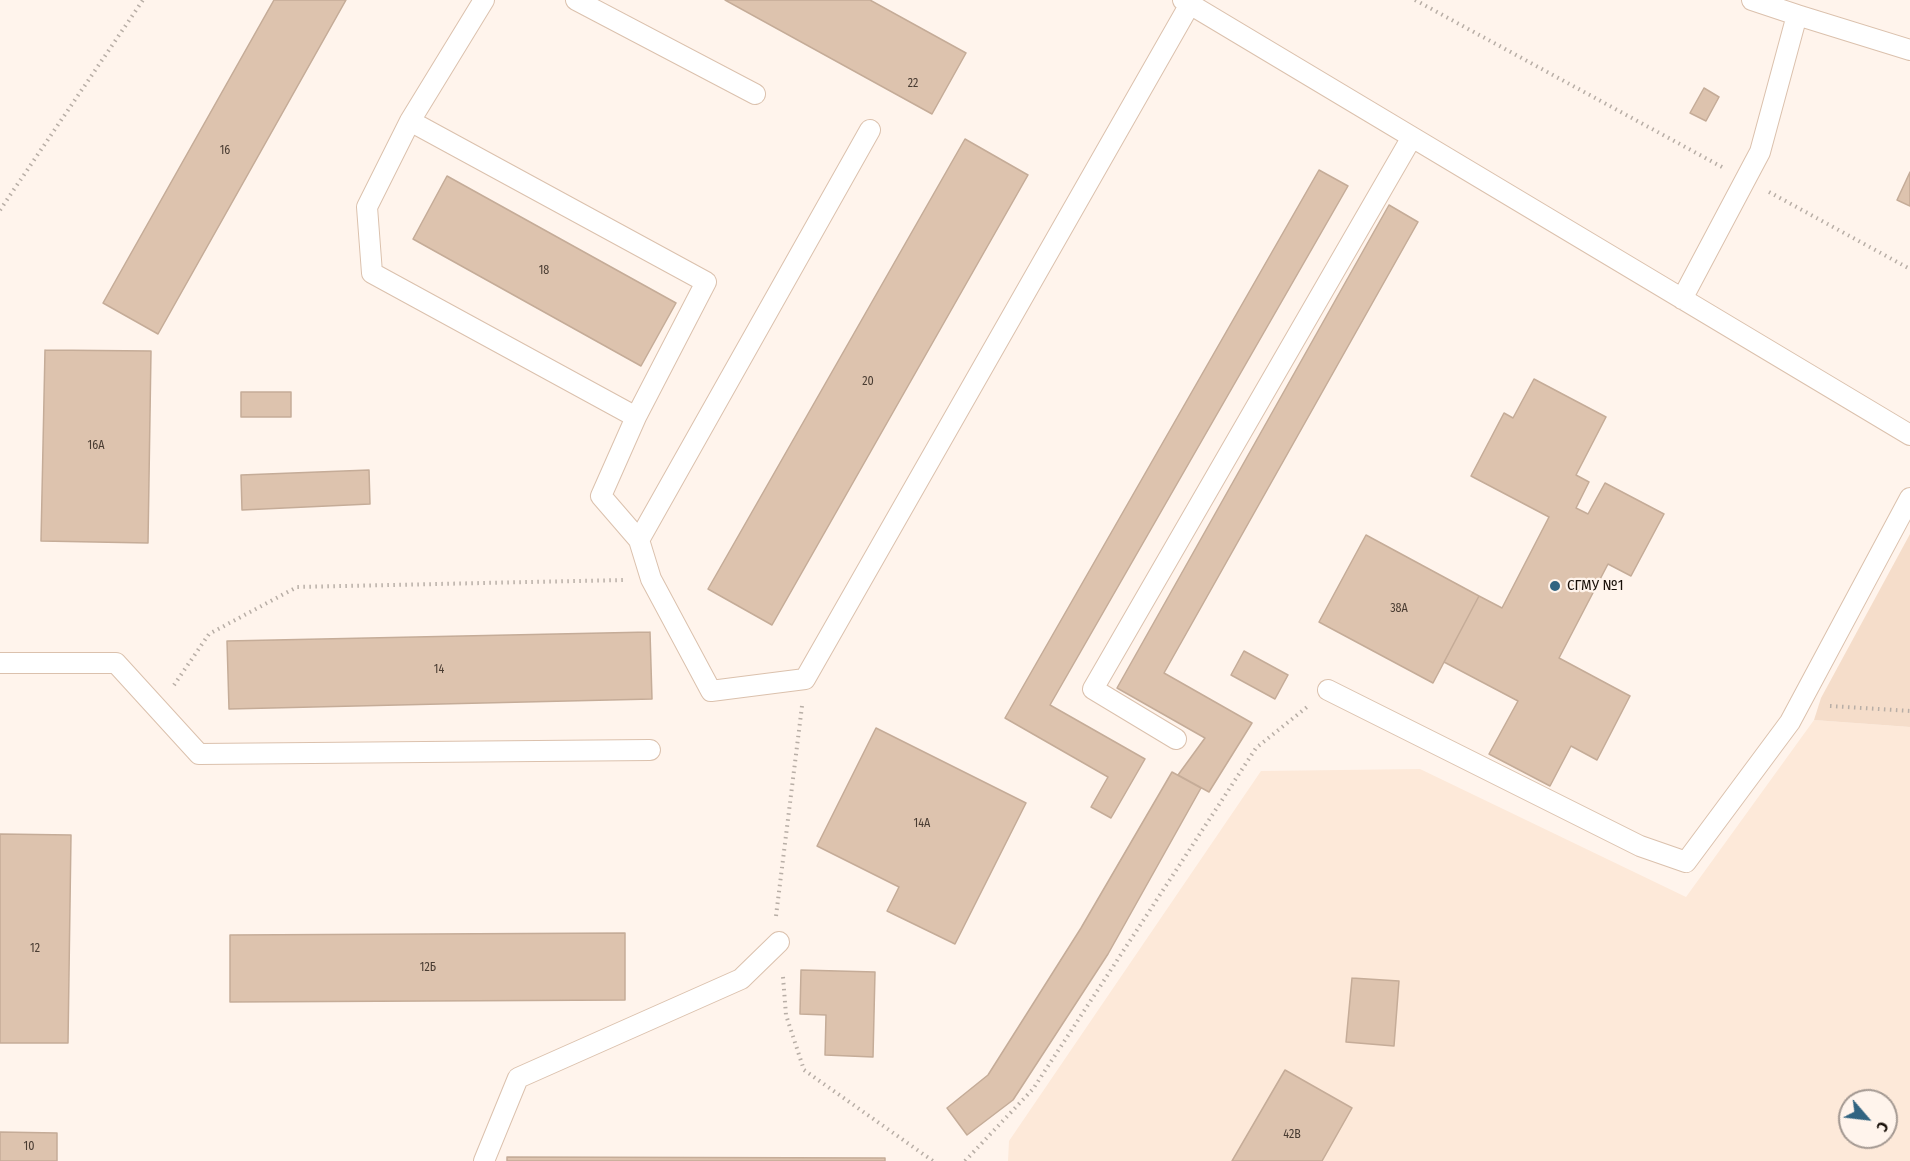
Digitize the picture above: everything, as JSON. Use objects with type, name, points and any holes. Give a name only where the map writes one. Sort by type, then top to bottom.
[{"type":"lane","points":[[484,0],[410,121],[367,207],[372,273],[636,417]]},
{"type":"lane","points":[[576,0],[755,94]]},
{"type":"lane","points":[[1752,0],[1910,50]]},
{"type":"lane","points":[[410,121],[706,282],[636,417],[601,496],[639,540],[651,579],[711,691],[806,679],[1186,2],[1910,435]]},
{"type":"lane","points":[[1682,299],[1760,152],[1797,15]]},
{"type":"lane","points":[[639,540],[870,130]]},
{"type":"lane","points":[[1176,739],[1093,688],[1412,137]]},
{"type":"lane","points":[[1328,690],[1640,846],[1686,862],[1790,722],[1910,498]]},
{"type":"lane","points":[[0,663],[116,663],[199,754],[650,750]]},
{"type":"lane","points":[[484,1161],[518,1077],[741,979],[779,942]]},
{"type":"path","points":[[0,210],[143,0]]},
{"type":"path","points":[[1415,0],[1910,269]]},
{"type":"path","points":[[158,708],[209,634],[297,587],[651,579]]},
{"type":"path","points":[[806,679],[776,911],[786,1015],[804,1070],[933,1161]]},
{"type":"path","points":[[965,1161],[1034,1089],[1256,748],[1328,690]]},
{"type":"path","points":[[1799,704],[1910,711]]},
{"type":"shaded area","points":[[1910,534],[1910,727],[1814,720],[1821,698]]},
{"type":"shaded area","points":[[1814,720],[1910,727],[1910,1161],[1008,1161],[1009,1141],[1261,771],[1420,769],[1686,897]]},
{"type":"building","points":[[274,0],[346,0],[158,334],[103,303]]},
{"type":"building","points":[[725,0],[870,0],[966,53],[932,114]]},
{"type":"building","points":[[1704,88],[1719,97],[1706,121],[1690,113]]},
{"type":"building","points":[[965,139],[1028,175],[772,625],[708,589]]},
{"type":"building","points":[[1319,170],[1348,186],[1050,705],[1145,759],[1111,818],[1091,807],[1108,777],[1005,718]]},
{"type":"building","points":[[1910,172],[1910,206],[1897,200]]},
{"type":"building","points":[[447,176],[676,303],[641,366],[413,239]]},
{"type":"building","points":[[1389,205],[1418,222],[1164,673],[1252,723],[1209,792],[1178,775],[1205,738],[1117,688]]},
{"type":"building","points":[[45,350],[151,351],[148,543],[41,541]]},
{"type":"building","name":"СГМУ №1","points":[[1534,379],[1606,417],[1576,475],[1589,482],[1576,508],[1588,514],[1605,483],[1664,514],[1631,576],[1608,564],[1559,658],[1630,696],[1597,760],[1571,746],[1550,786],[1489,754],[1518,701],[1444,662],[1479,596],[1502,608],[1549,517],[1471,476],[1504,413],[1513,418]]},
{"type":"building","points":[[241,392],[291,392],[291,417],[241,417]]},
{"type":"building","points":[[369,470],[370,504],[242,510],[241,475]]},
{"type":"building","points":[[1366,535],[1479,596],[1433,683],[1319,622]]},
{"type":"building","points":[[650,632],[652,699],[229,709],[227,641]]},
{"type":"building","points":[[1244,651],[1288,675],[1275,699],[1231,675]]},
{"type":"building","points":[[876,728],[1026,803],[955,944],[887,911],[899,887],[817,846]]},
{"type":"building","points":[[1172,772],[1201,788],[1108,954],[1013,1100],[967,1135],[947,1108],[988,1075],[1081,928]]},
{"type":"building","points":[[0,834],[71,835],[68,1043],[0,1043]]},
{"type":"building","points":[[625,933],[625,1000],[230,1002],[230,935]]},
{"type":"building","points":[[801,970],[875,972],[873,1057],[825,1055],[826,1015],[800,1014]]},
{"type":"building","points":[[1352,978],[1399,981],[1394,1046],[1346,1042]]},
{"type":"building","points":[[1285,1070],[1352,1108],[1322,1161],[1232,1161]]},
{"type":"building","points":[[0,1132],[57,1133],[57,1161],[0,1161]]},
{"type":"building","points":[[507,1157],[885,1158],[885,1161],[507,1161]]},
{"type":"place","name":"СГМУ №1","points":[[1555,586]]}]
